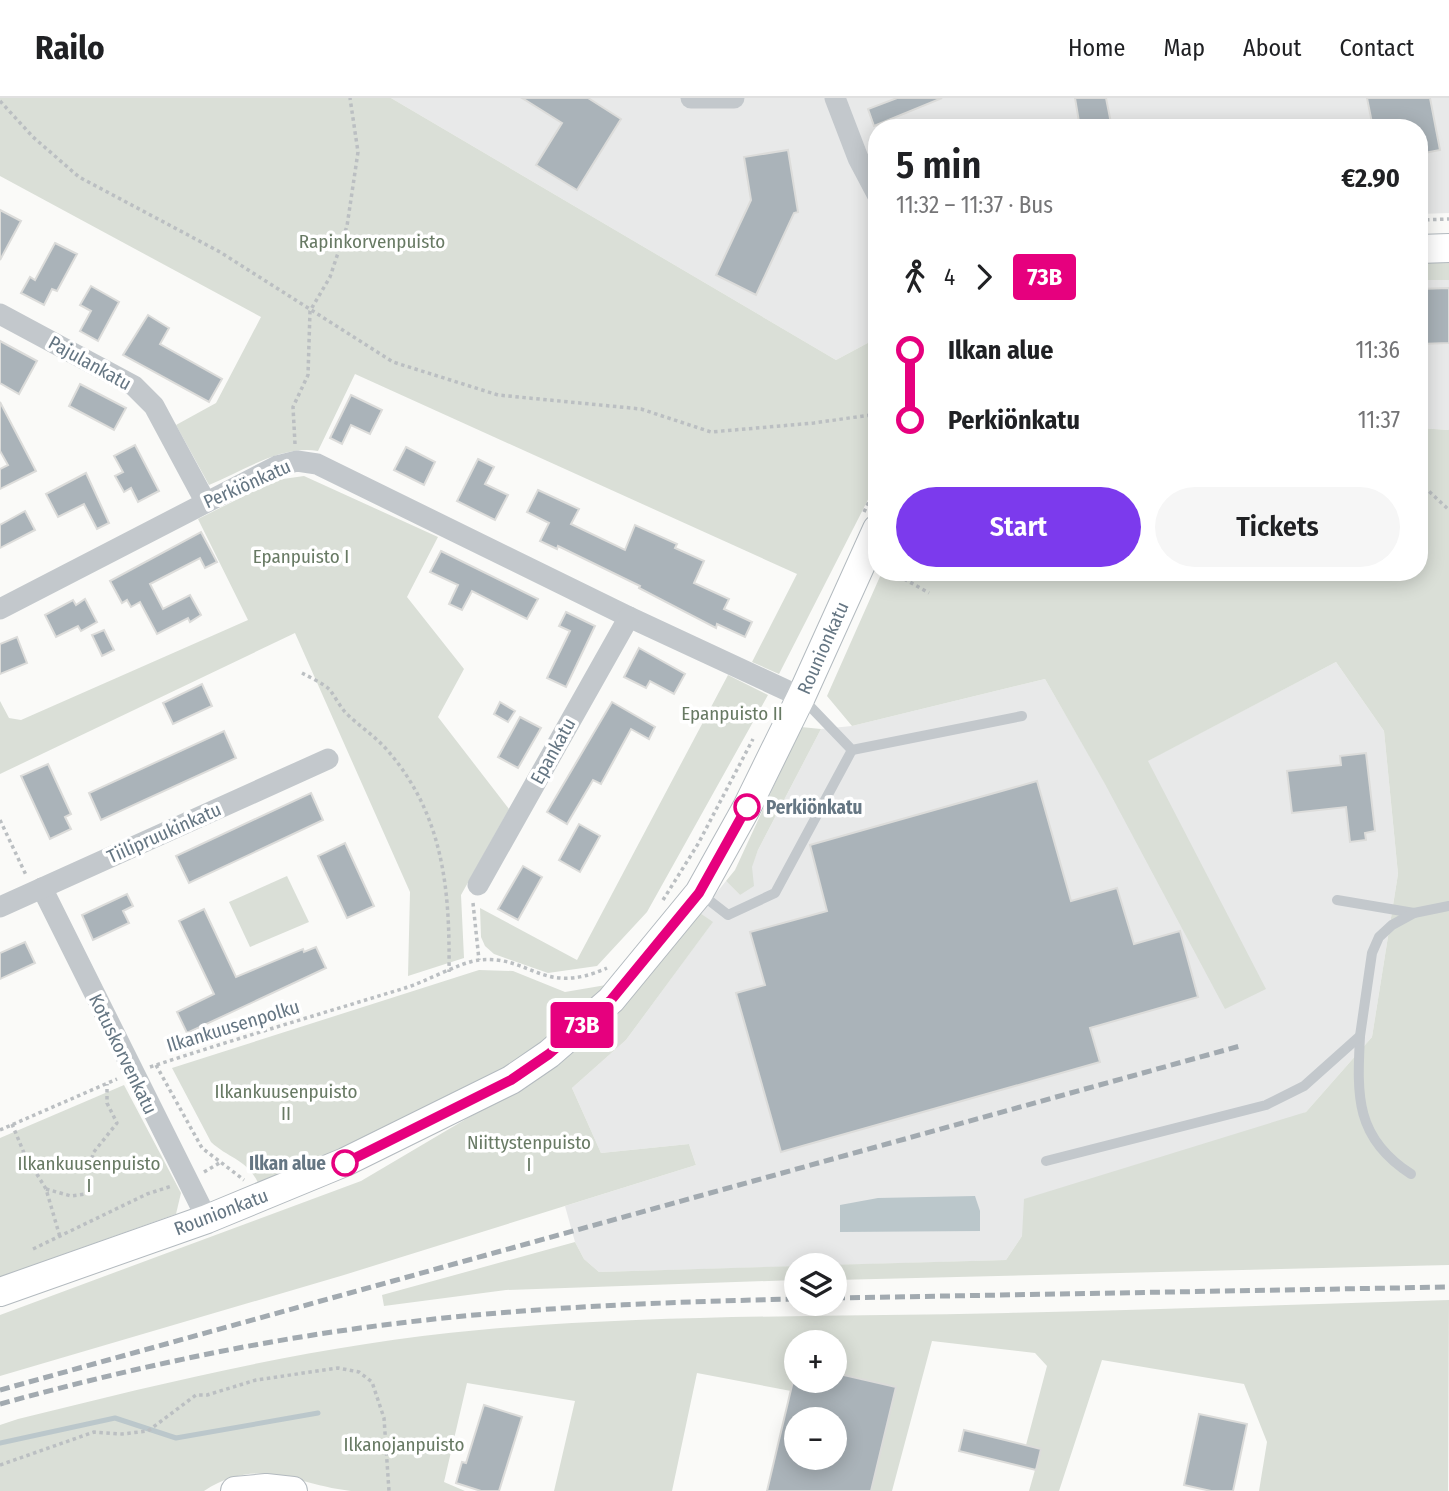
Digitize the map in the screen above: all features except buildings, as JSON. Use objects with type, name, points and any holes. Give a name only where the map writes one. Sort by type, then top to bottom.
[{"type":"main road","points":[[1428,249],[1449,248]]},
{"type":"main road","name":"Rounionkatu","points":[[0,1292],[206,1219],[345,1163],[466,1103],[549,1054],[611,1000],[699,893],[747,807],[801,697],[868,525]]},
{"type":"main road","points":[[235,1491],[266,1488],[293,1491]]},
{"type":"street","points":[[691,98],[734,98]]},
{"type":"street","points":[[835,98],[868,177]]},
{"type":"street","name":"Pajulankatu","points":[[0,314],[134,386],[155,406],[205,501]]},
{"type":"street","name":"Perkiönkatu","points":[[0,609],[205,501],[278,466],[298,461],[317,464],[629,617],[801,697]]},
{"type":"street","name":"Epankatu","points":[[478,885],[629,617]]},
{"type":"street","name":"Tiilipruukinkatu","points":[[0,907],[328,759]]},
{"type":"street","name":"Kotuskorvenkatu","points":[[38,890],[206,1219]]},
{"type":"lane","points":[[801,697],[852,750]]},
{"type":"lane","points":[[852,750],[1022,716]]},
{"type":"lane","points":[[699,893],[728,915],[775,893],[852,750]]},
{"type":"lane","points":[[1337,900],[1414,913]]},
{"type":"lane","points":[[1411,1174],[1392,1162],[1367,1128],[1359,1092],[1360,1036],[1371,953],[1379,937],[1392,925],[1414,913],[1449,906]]},
{"type":"lane","points":[[1046,1161],[1266,1105],[1304,1087],[1360,1036]]},
{"type":"path","points":[[298,461],[293,407],[308,375],[310,311],[330,277],[347,226],[358,152],[350,98]]},
{"type":"path","points":[[0,101],[33,137],[79,177],[220,252],[393,362],[498,395],[641,409],[711,432],[868,415]]},
{"type":"path","points":[[1428,220],[1449,219]]},
{"type":"path","points":[[1428,490],[1449,510]]},
{"type":"path","points":[[908,581],[929,593]]},
{"type":"path","points":[[302,673],[328,687],[349,716],[360,722],[390,752],[424,804],[443,858],[445,897],[450,917],[449,972]]},
{"type":"path","points":[[657,908],[698,844],[755,735]]},
{"type":"path","points":[[0,820],[38,890]]},
{"type":"path","points":[[478,885],[473,900],[479,960],[517,965],[539,975],[564,980],[584,978],[607,968],[616,958]]},
{"type":"path","name":"Ilkankuusenpolku","points":[[0,1129],[132,1073],[449,972],[479,960]]},
{"type":"path","points":[[156,1065],[202,1148],[242,1176],[251,1200]]},
{"type":"path","points":[[46,1189],[71,1196],[86,1194],[93,1153],[117,1123],[107,1103],[107,1084]]},
{"type":"path","points":[[12,1124],[24,1153],[46,1189],[60,1237]]},
{"type":"path","points":[[33,1248],[147,1194],[187,1181],[221,1163]]},
{"type":"path","points":[[0,1465],[94,1432],[122,1434],[150,1429],[196,1395],[207,1395],[256,1380],[338,1368],[359,1372],[372,1382],[384,1418],[389,1491]]},
{"type":"shaded area","points":[[391,98],[1449,98],[1449,213],[1428,214],[1428,119],[868,119],[868,343],[836,360]]},
{"type":"shaded area","points":[[1428,280],[1449,280],[1449,430],[1428,429]]},
{"type":"shaded area","points":[[1336,662],[1384,731],[1398,874],[1372,1037],[1306,1112],[1022,1236],[1006,1260],[847,1265],[847,1253],[784,1253],[784,1267],[599,1272],[584,1259],[575,1242],[565,1206],[696,1165],[689,1144],[601,1153],[572,1088],[626,1040],[712,923],[700,913],[726,881],[740,895],[758,850],[821,729],[852,726],[1045,679],[1105,783]]},
{"type":"shaded area","points":[[975,1196],[980,1211],[980,1231],[840,1232],[840,1205],[878,1198]]},
{"type":"green space","name":"Rapinkorvenpuisto","points":[[0,98],[391,98],[836,360],[868,343],[868,500],[779,674],[752,662],[797,574],[355,374],[318,451],[304,450],[276,455],[209,485],[176,425],[216,403],[261,317],[0,176]]},
{"type":"green space","points":[[1428,259],[1449,259],[1449,280],[1428,280]]},
{"type":"green space","points":[[1428,429],[1449,430],[1449,1265],[847,1280],[847,1264],[1006,1260],[1022,1236],[1024,1199],[1306,1112],[1372,1037],[1398,874],[1384,731],[1336,662],[1148,761],[1266,989],[1225,1009],[1105,784],[1045,679],[852,726],[827,696],[878,581],[1428,581]]},
{"type":"green space","name":"Epanpuisto I","points":[[304,476],[438,537],[407,597],[464,669],[438,717],[509,809],[461,895],[464,958],[408,976],[410,892],[295,633],[0,774],[0,701],[9,718],[21,720],[248,620],[198,519],[276,480]]},
{"type":"green space","name":"Epanpuisto II","points":[[728,675],[768,695],[647,912],[597,966],[548,973],[494,954],[485,946],[481,937],[480,908],[577,960]]},
{"type":"green space","points":[[801,727],[821,729],[758,850],[752,867],[754,886],[740,895],[726,881],[735,870]]},
{"type":"green space","points":[[287,876],[309,922],[250,947],[229,902]]},
{"type":"green space","name":"Niittystenpuisto I","points":[[700,913],[713,922],[626,1040],[572,1088],[601,1153],[689,1144],[696,1165],[344,1275],[0,1376],[0,1315],[361,1181],[561,1063],[614,1016]]},
{"type":"green space","name":"Ilkankuusenpuisto II","points":[[479,970],[513,971],[565,992],[606,985],[557,1033],[458,1100],[258,1183],[249,1169],[211,1142],[172,1068]]},
{"type":"green space","name":"Ilkankuusenpuisto I","points":[[124,1085],[181,1193],[176,1214],[0,1277],[0,1138]]},
{"type":"green space","points":[[575,1242],[584,1259],[599,1272],[784,1266],[784,1280],[506,1290],[384,1306],[382,1295]]},
{"type":"green space","name":"Ilkanojanpuisto","points":[[1449,1300],[1448,1491],[1259,1491],[1267,1442],[1244,1384],[1102,1360],[1059,1491],[1029,1491],[1041,1449],[1026,1445],[1047,1366],[1035,1353],[932,1341],[892,1491],[871,1491],[896,1387],[847,1376],[847,1330],[784,1330],[784,1390],[697,1373],[672,1491],[554,1491],[575,1401],[467,1383],[444,1482],[465,1491],[351,1491],[278,1475],[260,1474],[224,1480],[204,1491],[0,1491],[0,1425],[132,1391],[363,1344],[479,1330],[611,1321],[1063,1312]]},
{"type":"waterway","points":[[0,1443],[115,1418],[176,1438],[318,1413]]},
{"type":"railway","points":[[0,1390],[1240,1046]]},
{"type":"railway","points":[[847,1298],[1449,1287]]},
{"type":"railway","points":[[0,1404],[198,1356],[349,1330],[449,1317],[548,1309],[784,1299]]},
{"type":"bus line","name":"73B","points":[[345,1163],[511,1080],[549,1054],[611,1000],[699,893],[747,807]]},
{"type":"place","name":"Perkiönkatu","points":[[747,807]]},
{"type":"place","name":"Ilkan alue","points":[[345,1163]]}]
